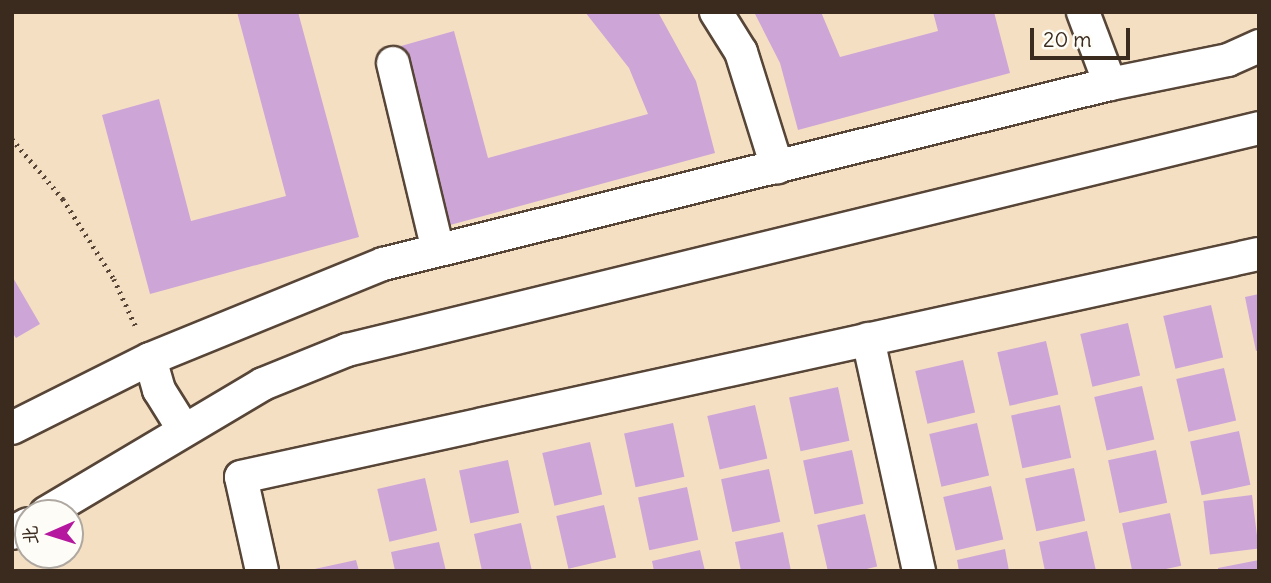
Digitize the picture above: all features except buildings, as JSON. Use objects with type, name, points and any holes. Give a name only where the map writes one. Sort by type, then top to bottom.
[{"type":"street","points":[[716,12],[741,52],[777,167]]},
{"type":"street","points":[[1083,12],[1110,84]]},
{"type":"street","points":[[12,428],[150,359],[383,264],[1110,84],[1228,60],[1259,46]]},
{"type":"street","points":[[393,63],[438,250]]},
{"type":"street","points":[[69,499],[263,384],[347,350],[1259,128]]},
{"type":"street","points":[[262,571],[241,477],[1259,254]]},
{"type":"street","points":[[868,339],[919,571]]},
{"type":"street","points":[[150,359],[159,390],[184,430]]},
{"type":"path","points":[[12,139],[63,198],[114,279],[150,359]]}]
